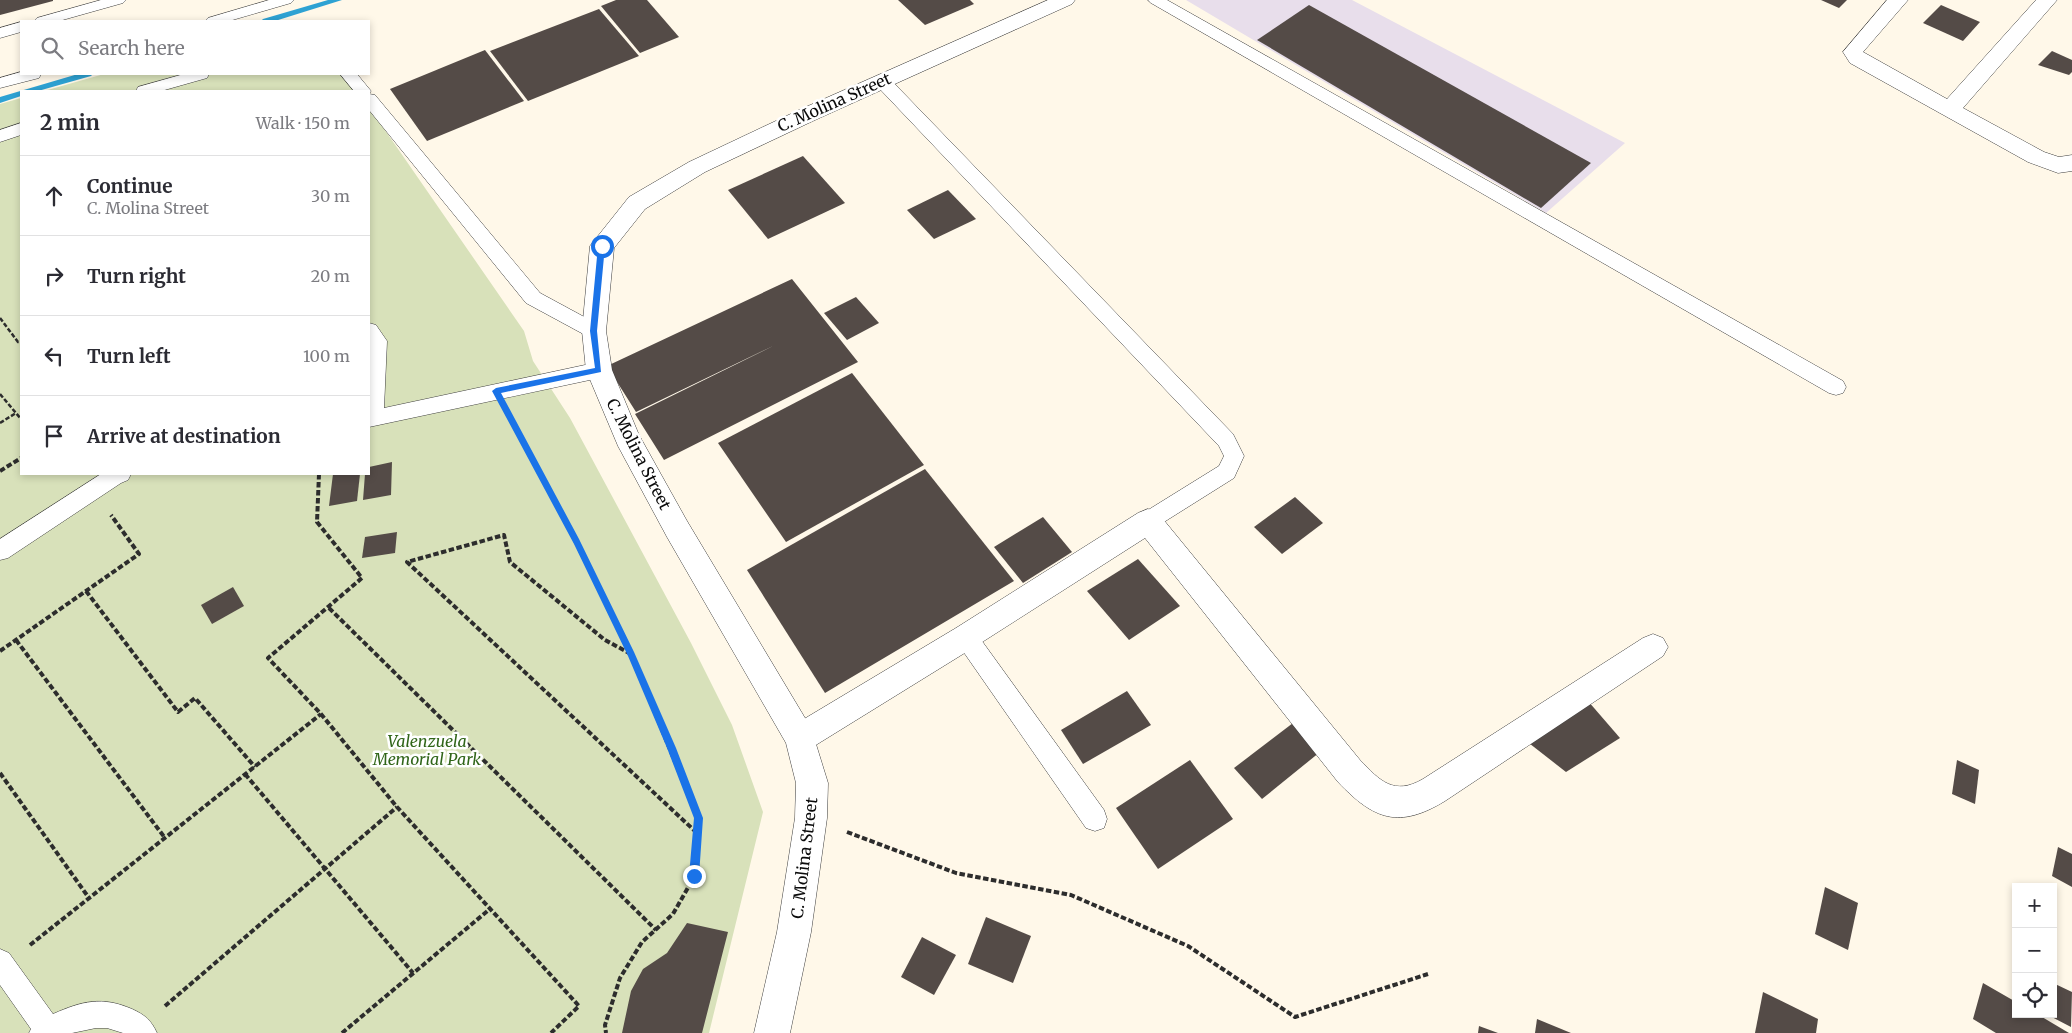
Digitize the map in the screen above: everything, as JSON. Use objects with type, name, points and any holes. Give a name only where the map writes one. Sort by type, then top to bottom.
[{"type":"street","name":"C. Molina Street","points":[[772,1033],[794,932],[811,818],[812,783],[800,738],[627,438],[599,370],[594,331],[602,246],[637,203],[665,185],[739,146],[1065,0]]},
{"type":"street","points":[[1898,0],[1853,52],[1857,58],[2036,157],[2058,165],[2072,163]]},
{"type":"street","points":[[1950,109],[2047,0]]},
{"type":"street","points":[[800,738],[966,637],[1148,521],[1349,771],[1369,791],[1394,804],[1414,801],[1434,790],[1653,647]]},
{"type":"lane","points":[[46,20],[118,0]]},
{"type":"lane","points":[[216,20],[286,0]]},
{"type":"lane","points":[[1156,0],[1836,387]]},
{"type":"lane","points":[[0,33],[20,27]]},
{"type":"lane","points":[[0,84],[30,75]]},
{"type":"lane","points":[[152,90],[189,85],[200,75]]},
{"type":"lane","points":[[349,75],[362,90]]},
{"type":"lane","points":[[882,81],[1226,440],[1234,456],[1227,472],[1148,521]]},
{"type":"lane","points":[[370,100],[533,298],[594,331]]},
{"type":"lane","points":[[0,136],[20,129]]},
{"type":"lane","points":[[370,331],[377,341],[371,418],[599,370]]},
{"type":"lane","points":[[0,551],[116,475]]},
{"type":"lane","points":[[966,637],[1095,819]]},
{"type":"lane","points":[[2,964],[46,1031],[66,1020],[95,1013],[120,1016],[141,1030]]},
{"type":"path","points":[[0,318],[18,342],[20,341]]},
{"type":"path","points":[[496,391],[576,542],[631,654],[698,818],[694,876],[673,914],[642,942],[620,978],[605,1025],[606,1033]]},
{"type":"path","points":[[0,394],[20,418]]},
{"type":"path","points":[[0,423],[16,413]]},
{"type":"path","points":[[0,471],[20,459]]},
{"type":"path","points":[[320,475],[318,522],[362,578],[268,658],[321,714],[397,807],[579,1006],[551,1033]]},
{"type":"path","points":[[0,651],[138,554],[93,490]]},
{"type":"path","points":[[631,654],[605,640],[510,562],[504,535],[407,562],[697,833]]},
{"type":"path","points":[[86,591],[178,712],[195,698],[255,767]]},
{"type":"path","points":[[329,608],[656,930]]},
{"type":"path","points":[[16,640],[165,838]]},
{"type":"path","points":[[2,964],[89,898],[321,714]]},
{"type":"path","points":[[0,773],[89,898]]},
{"type":"path","points":[[245,774],[413,973]]},
{"type":"path","points":[[141,1030],[397,807]]},
{"type":"path","points":[[811,818],[956,873],[1071,895],[1188,946],[1295,1017],[1428,974]]},
{"type":"path","points":[[342,1033],[491,908]]},
{"type":"shaded area","points":[[1186,0],[1352,0],[1625,143],[1546,213]]},
{"type":"green space","points":[[100,75],[347,75],[357,90],[48,90]]},
{"type":"green space","name":"Valenzuela Memorial Park","points":[[20,98],[20,475],[370,475],[370,108],[524,331],[533,361],[570,418],[691,643],[732,725],[763,812],[709,1033],[0,1033],[0,104]]},
{"type":"building","points":[[0,0],[53,0],[53,1],[0,15]]},
{"type":"building","points":[[616,0],[647,0],[679,37],[640,53],[601,6]]},
{"type":"building","points":[[898,0],[970,0],[974,4],[925,25]]},
{"type":"building","points":[[1821,0],[1847,0],[1839,8]]},
{"type":"building","points":[[1309,5],[1591,163],[1541,208],[1257,40]]},
{"type":"building","points":[[1941,5],[1980,22],[1963,41],[1923,23]]},
{"type":"building","points":[[599,9],[639,56],[528,101],[490,51]]},
{"type":"building","points":[[485,50],[524,101],[427,141],[390,89]]},
{"type":"building","points":[[2052,51],[2072,60],[2072,72],[2069,75],[2038,65]]},
{"type":"building","points":[[803,156],[845,203],[768,239],[728,190]]},
{"type":"building","points":[[948,190],[976,219],[934,239],[907,210]]},
{"type":"building","points":[[792,279],[858,362],[664,460],[635,414],[773,346],[636,412],[607,366]]},
{"type":"building","points":[[856,297],[879,323],[847,340],[824,313]]},
{"type":"building","points":[[852,373],[924,465],[786,542],[718,443]]},
{"type":"building","points":[[392,462],[391,495],[363,500],[365,475],[370,475],[370,467]]},
{"type":"building","points":[[925,469],[1014,581],[825,693],[747,570]]},
{"type":"building","points":[[333,475],[360,475],[357,501],[329,506]]},
{"type":"building","points":[[1295,497],[1323,523],[1282,554],[1254,527]]},
{"type":"building","points":[[1043,517],[1072,552],[1023,583],[994,547]]},
{"type":"building","points":[[397,532],[395,553],[362,558],[365,537]]},
{"type":"building","points":[[1138,559],[1180,606],[1129,640],[1087,591]]},
{"type":"building","points":[[233,587],[244,606],[212,624],[201,605]]},
{"type":"building","points":[[1127,691],[1151,725],[1083,764],[1061,730]]},
{"type":"building","points":[[1588,701],[1620,738],[1566,772],[1525,740]]},
{"type":"building","points":[[1293,723],[1320,752],[1262,799],[1234,768]]},
{"type":"building","points":[[1190,760],[1233,819],[1158,869],[1116,808]]},
{"type":"building","points":[[1957,760],[1979,770],[1975,804],[1952,794]]},
{"type":"building","points":[[2058,847],[2072,854],[2072,887],[2052,876]]},
{"type":"building","points":[[1825,887],[1858,903],[1848,950],[1815,934]]},
{"type":"building","points":[[986,917],[1031,936],[1013,983],[968,964]]},
{"type":"building","points":[[687,923],[728,932],[702,1033],[622,1033],[631,991],[643,969],[667,953]]},
{"type":"building","points":[[922,937],[956,955],[934,995],[901,977]]},
{"type":"building","points":[[1983,983],[2012,1000],[2012,1018],[2044,1018],[2069,1033],[1996,1033],[1973,1019]]},
{"type":"building","points":[[2057,985],[2072,992],[2071,1027],[2054,1018],[2057,1018]]},
{"type":"building","points":[[1763,992],[1818,1019],[1816,1033],[1755,1033]]},
{"type":"building","points":[[1537,1019],[1571,1033],[1535,1033]]},
{"type":"building","points":[[1479,1026],[1498,1033],[1478,1033]]},
{"type":"waterway","points":[[269,20],[338,0]]},
{"type":"waterway","points":[[32,90],[84,75]]},
{"type":"waterway","points":[[0,100],[20,93]]},
{"type":"route","points":[[602,246],[595,304],[594,331],[599,370],[496,391],[576,542],[631,654],[671,748],[698,818],[694,876]]}]
